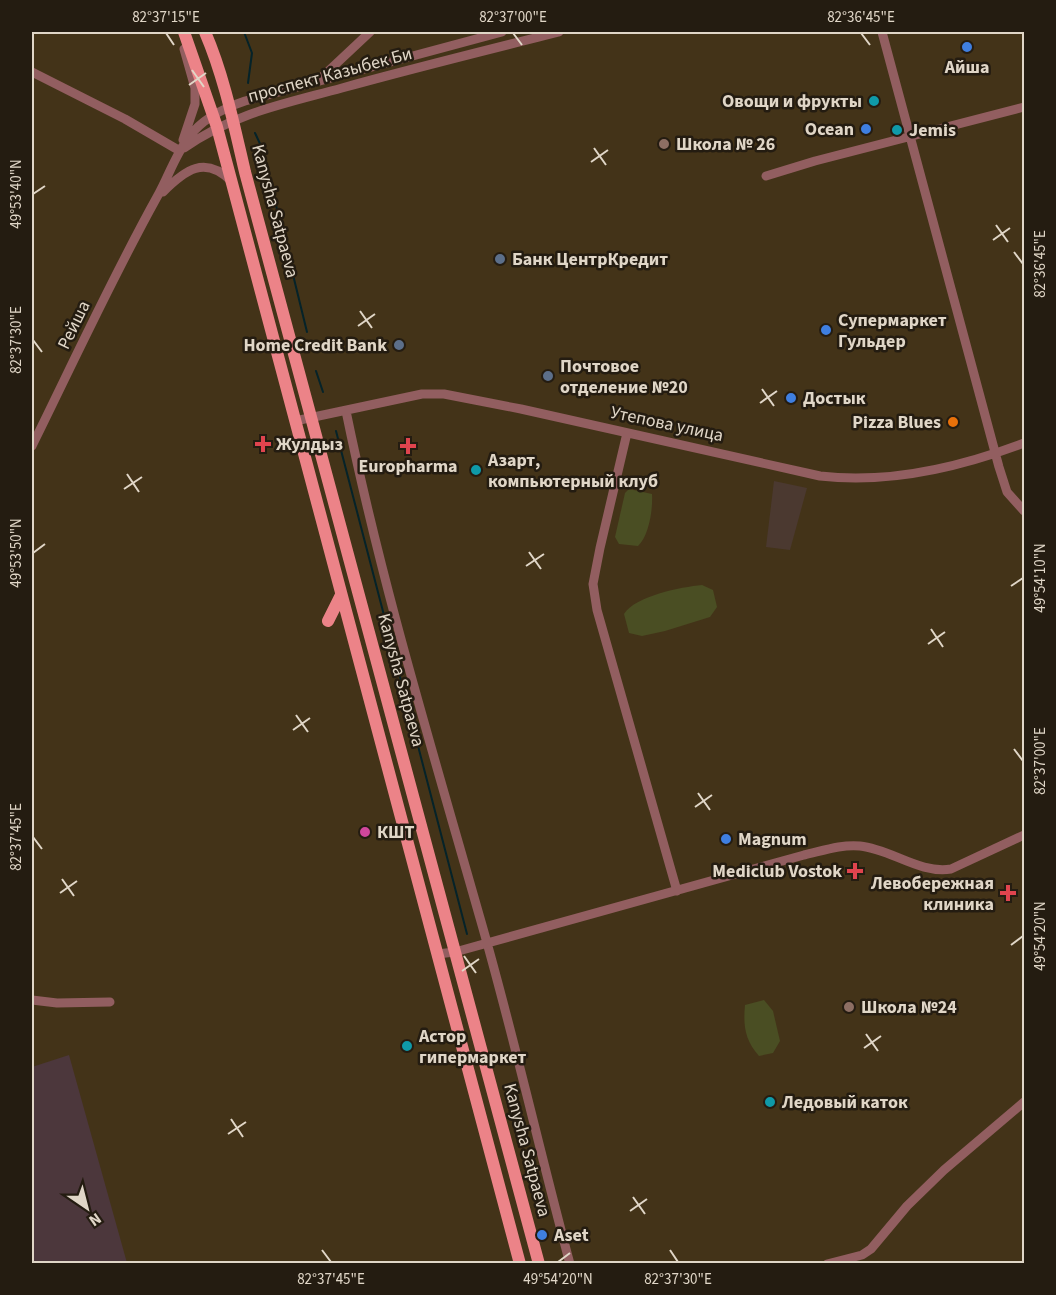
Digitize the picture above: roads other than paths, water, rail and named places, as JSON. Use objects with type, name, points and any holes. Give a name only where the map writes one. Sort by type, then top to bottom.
[{"type":"main road","name":"Kanysha Satpaeva","points":[[184,32],[215,121],[520,1263]]},
{"type":"main road","name":"Kanysha Satpaeva","points":[[205,32],[214,53],[233,120],[539,1263]]},
{"type":"main road","points":[[328,621],[341,595]]},
{"type":"street","name":"Рейша","points":[[32,446],[180,151],[195,104],[195,88],[179,32]]},
{"type":"street","points":[[320,79],[370,32]]},
{"type":"street","name":"проспект Казыбек Би","points":[[215,121],[229,106],[320,79],[502,32]]},
{"type":"street","name":"проспект Казыбек Би","points":[[215,121],[233,120],[402,71],[559,32]]},
{"type":"street","points":[[882,32],[995,452],[1007,492],[1024,511]]},
{"type":"street","points":[[32,72],[125,119],[180,151],[215,121]]},
{"type":"street","points":[[766,177],[1024,107]]},
{"type":"street","points":[[155,200],[181,175],[191,169],[215,168],[231,181]]},
{"type":"street","name":"Утепова улица","points":[[295,421],[422,394],[444,394],[820,476],[866,479],[909,474],[980,458],[1024,443]]},
{"type":"street","points":[[346,411],[393,612],[422,722],[487,942],[570,1263]]},
{"type":"street","points":[[627,433],[593,584],[603,630],[677,891]]},
{"type":"street","points":[[437,954],[455,952],[804,855],[844,846],[858,845],[871,848],[939,871],[951,869],[1024,835]]},
{"type":"street","points":[[32,1000],[57,1003],[110,1002]]},
{"type":"street","points":[[827,1263],[861,1255],[870,1249],[907,1206],[944,1170],[1024,1102]]},
{"type":"waterway","points":[[244,32],[252,53],[248,83]]},
{"type":"waterway","points":[[255,133],[262,148],[307,332]]},
{"type":"waterway","points":[[316,371],[323,392]]},
{"type":"waterway","points":[[336,431],[467,934]]},
{"type":"place","name":"Айша","points":[[967,47]]},
{"type":"place","name":"Овощи и фрукты","points":[[874,101]]},
{"type":"place","name":"Ocean","points":[[866,129]]},
{"type":"place","name":"Jemis","points":[[897,130]]},
{"type":"place","name":"Школа № 26","points":[[664,144]]},
{"type":"place","name":"Банк ЦентрКредит","points":[[500,259]]},
{"type":"place","name":"Супермаркет Гульдер","points":[[826,330]]},
{"type":"place","name":"Home Credit Bank","points":[[399,345]]},
{"type":"place","name":"Почтовое отделение №20","points":[[548,376]]},
{"type":"place","name":"Достык","points":[[791,398]]},
{"type":"place","name":"Pizza Blues","points":[[953,422]]},
{"type":"place","name":"Жулдыз","points":[[263,444]]},
{"type":"place","name":"Europharma","points":[[408,446]]},
{"type":"place","name":"Азарт, компьютерный клуб","points":[[476,470]]},
{"type":"place","name":"КШТ","points":[[365,832]]},
{"type":"place","name":"Magnum","points":[[726,839]]},
{"type":"place","name":"Mediclub Vostok","points":[[855,871]]},
{"type":"place","name":"Левобережная клиника","points":[[1008,893]]},
{"type":"place","name":"Школа №24","points":[[849,1007]]},
{"type":"place","name":"Астор гипермаркет","points":[[407,1046]]},
{"type":"place","name":"Ледовый каток","points":[[770,1102]]},
{"type":"place","name":"Aset","points":[[542,1235]]}]
